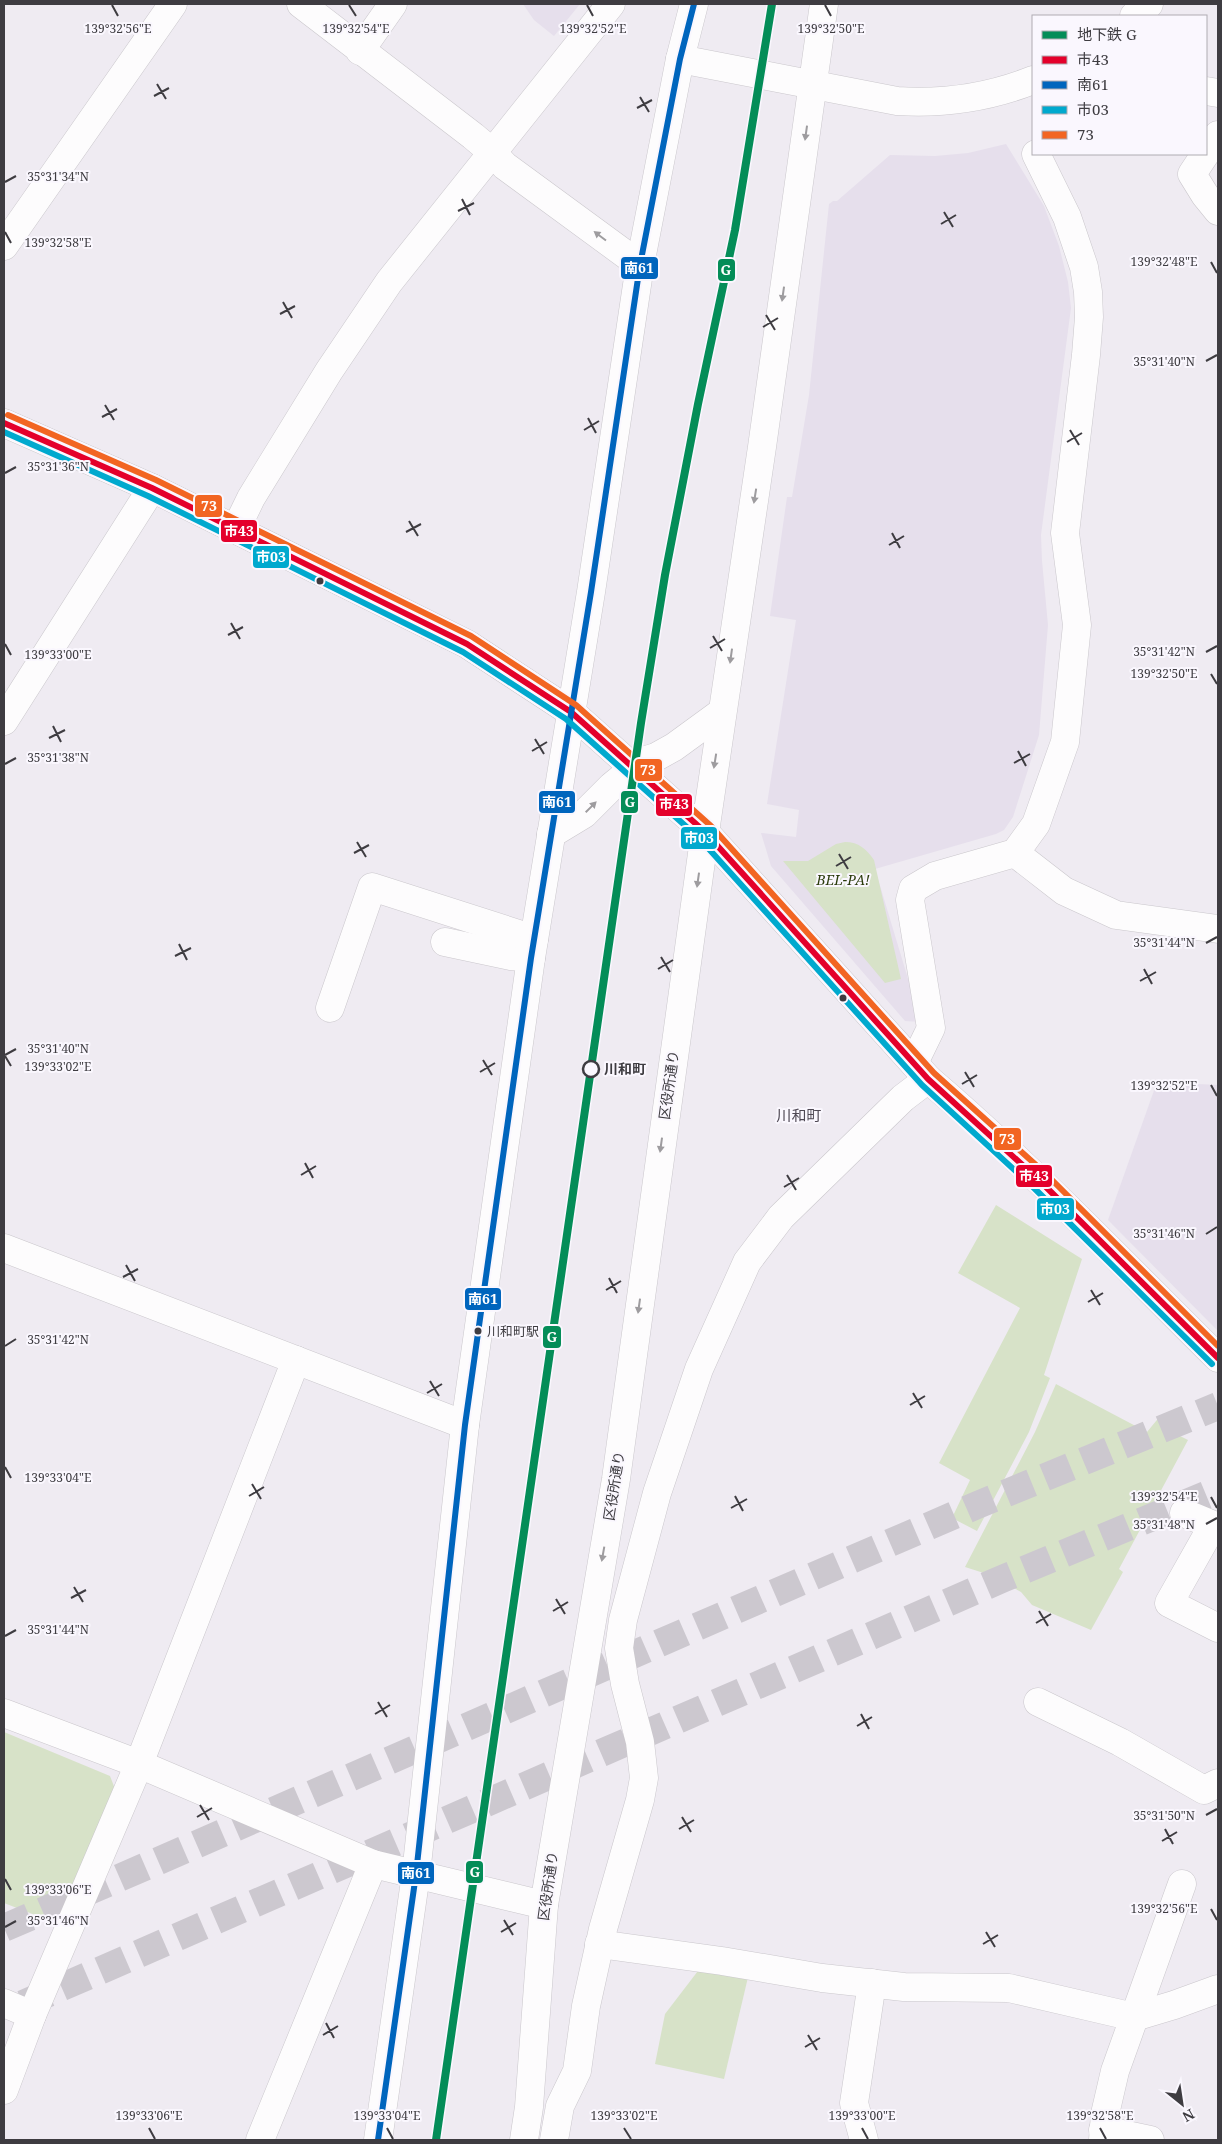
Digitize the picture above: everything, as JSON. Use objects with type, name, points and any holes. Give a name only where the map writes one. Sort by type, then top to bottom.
[{"type":"street","points":[[4,246],[173,4]]},
{"type":"street","points":[[301,4],[492,152],[505,166],[640,264]]},
{"type":"street","points":[[360,51],[393,4]]},
{"type":"street","points":[[236,529],[251,498],[329,371],[389,282],[611,4]]},
{"type":"street","points":[[378,2140],[416,1874],[465,1425],[533,948],[640,264],[680,59],[694,4]]},
{"type":"street","name":"区役所通り","points":[[524,2140],[529,2107],[544,1905],[616,1479],[705,832],[762,447],[824,4]]},
{"type":"street","points":[[1135,15],[1149,4]]},
{"type":"street","points":[[680,59],[897,101],[917,102],[963,99],[998,92],[1032,80]]},
{"type":"street","points":[[1207,152],[1218,135]]},
{"type":"street","points":[[554,2140],[560,2106],[577,2071],[586,2006],[599,1944],[640,1800],[644,1778],[640,1742],[625,1684],[620,1648],[623,1620],[657,1492],[699,1369],[747,1262],[781,1217],[903,1098],[921,1071],[931,1028],[910,900],[913,889],[935,876],[1015,853],[1036,824],[1065,742],[1076,625],[1065,533],[1089,316],[1088,292],[1084,267],[1067,217],[1036,155]]},
{"type":"street","points":[[1205,155],[1192,174],[1218,211]]},
{"type":"street","points":[[4,423],[152,488],[467,644],[571,712],[705,832],[921,1071],[966,1111],[1064,1205],[1218,1358]]},
{"type":"street","points":[[4,721],[152,488]]},
{"type":"street","points":[[551,834],[584,814],[632,767],[674,747],[722,712]]},
{"type":"street","points":[[1015,853],[1064,891],[1116,915],[1218,929]]},
{"type":"street","points":[[330,1008],[372,887],[533,948]]},
{"type":"street","points":[[445,942],[511,956],[533,948]]},
{"type":"street","points":[[4,1248],[465,1425]]},
{"type":"street","points":[[4,2090],[32,2015],[139,1764],[296,1360]]},
{"type":"street","points":[[616,1479],[657,1492]]},
{"type":"street","points":[[1184,1513],[1213,1525],[1169,1603],[1218,1628]]},
{"type":"street","points":[[1038,1702],[1120,1742],[1204,1790],[1218,1783]]},
{"type":"street","points":[[4,1713],[139,1764],[373,1864],[544,1905]]},
{"type":"street","points":[[260,2140],[373,1864]]},
{"type":"street","points":[[1150,2140],[1103,2135],[1104,2114],[1115,2071],[1182,1884]]},
{"type":"street","points":[[599,1944],[722,1961],[822,1978],[904,1987],[1008,1988],[1134,2017],[1174,2005],[1218,1988]]},
{"type":"street","points":[[864,2140],[854,2103],[872,1983]]},
{"type":"street","points":[[4,2004],[32,2015]]},
{"type":"street","points":[[529,2107],[560,2106]]},
{"type":"shaded area","points":[[523,4],[580,4],[554,36],[534,20]]},
{"type":"shaded area","points":[[1006,144],[1044,206],[1059,246],[1068,282],[1071,308],[1041,535],[1048,625],[1039,735],[1013,817],[1004,830],[996,834],[875,869],[921,1022],[905,1021],[771,866],[761,833],[796,837],[799,810],[767,804],[796,620],[770,616],[787,497],[792,497],[809,395],[829,204],[837,201],[890,155],[935,156],[968,153]]},
{"type":"shaded area","points":[[1157,1082],[1218,1085],[1218,1331],[1108,1220]]},
{"type":"green space","name":"BEL-PA!","points":[[854,843],[862,847],[874,860],[901,979],[885,983],[783,861],[808,861],[836,844]]},
{"type":"green space","points":[[996,1205],[1082,1259],[1044,1375],[1050,1378],[1029,1432],[977,1531],[952,1518],[970,1480],[939,1463],[1020,1308],[958,1273]]},
{"type":"green space","points":[[1056,1384],[1147,1432],[1161,1415],[1173,1422],[1168,1430],[1188,1440],[1119,1569],[1123,1572],[1091,1630],[1032,1605],[1021,1592],[990,1575],[965,1567],[1035,1432]]},
{"type":"green space","points":[[4,1732],[110,1776],[115,1789],[61,1925],[4,1903]]},
{"type":"green space","points":[[701,1967],[749,1973],[724,2079],[655,2064],[665,2014]]},
{"type":"tunnel","points":[[4,1928],[975,1506],[1218,1406]]},
{"type":"tunnel","points":[[23,2004],[1002,1579],[1218,1490]]},
{"type":"metro line","name":"G","points":[[436,2140],[641,723],[665,575],[698,404],[735,230],[772,4]]},
{"type":"transit line","name":"南61","points":[[378,2140],[416,1874],[465,1425],[531,958],[591,592],[640,265],[680,59],[694,4]]},
{"type":"transit line","name":"73","points":[[8,415],[156,480],[471,636],[576,705],[711,826],[934,1073],[1046,1174],[1218,1346]]},
{"type":"transit line","name":"市43","points":[[4,423],[152,488],[467,644],[571,712],[705,832],[928,1079],[1040,1181],[1218,1358]]},
{"type":"transit line","name":"市03","points":[[4,432],[148,496],[463,652],[566,719],[699,838],[922,1085],[1033,1187],[1212,1364]]},
{"type":"place","name":"川和町","points":[[591,1069]]},
{"type":"place","name":"川和町駅","points":[[478,1331]]},
{"type":"district","name":"川和町","points":[[799,1116]]}]
